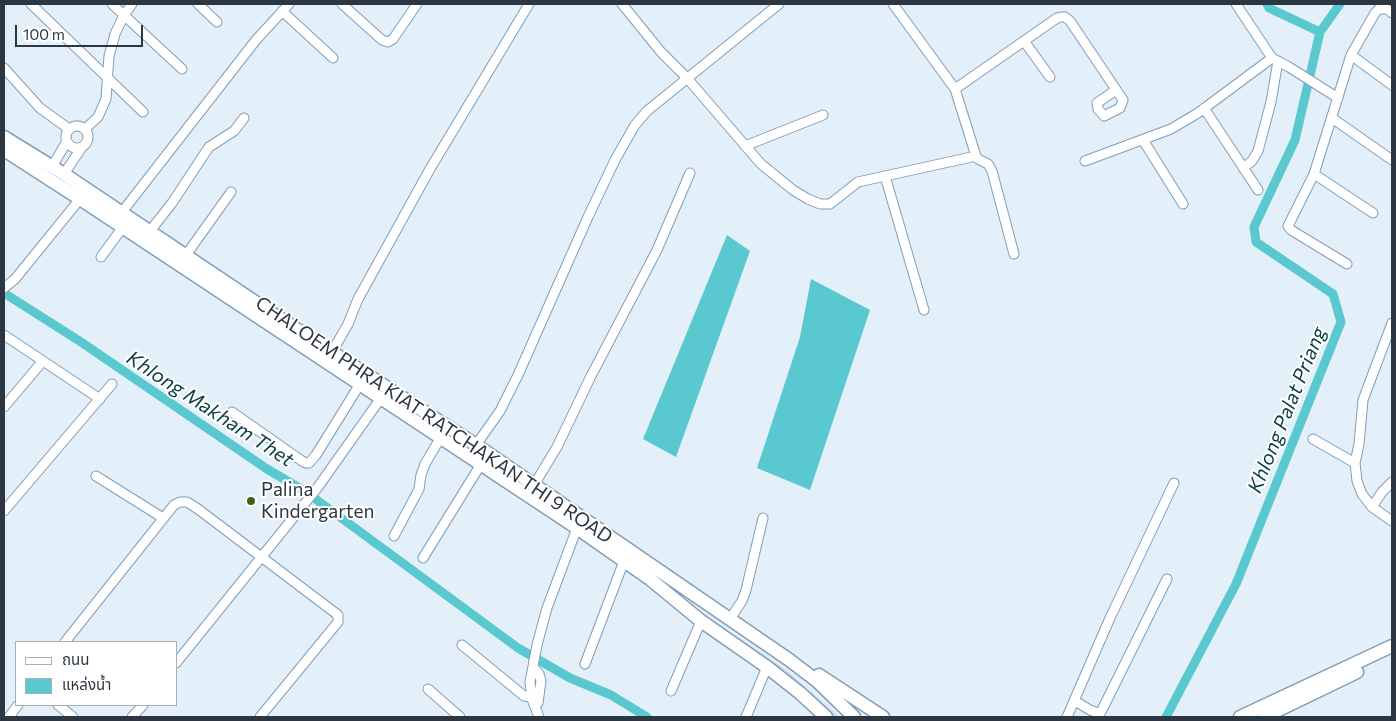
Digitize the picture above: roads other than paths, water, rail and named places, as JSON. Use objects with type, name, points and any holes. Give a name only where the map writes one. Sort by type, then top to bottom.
[{"type":"main road","name":"CHALOEM PHRA KIAT RATCHAKAN THI 9 ROAD","points":[[4,137],[49,172],[122,212],[332,352],[473,451],[481,464],[650,579],[701,621],[767,667],[826,717]]},
{"type":"main road","name":"CHALOEM PHRA KIAT RATCHAKAN THI 9 ROAD","points":[[4,150],[49,172]]},
{"type":"main road","name":"CHALOEM PHRA KIAT RATCHAKAN THI 9 ROAD","points":[[60,179],[80,199],[441,437],[473,451],[534,485],[788,659],[817,681],[854,717]]},
{"type":"main road","points":[[1240,717],[1392,646]]},
{"type":"main road","points":[[1264,717],[1392,654]]},
{"type":"main road","points":[[788,659],[817,673],[883,717]]},
{"type":"street","points":[[31,4],[143,112]]},
{"type":"street","points":[[112,4],[182,69]]},
{"type":"street","points":[[85,129],[98,117],[106,100],[109,56],[124,15],[132,4]]},
{"type":"street","points":[[198,4],[217,22]]},
{"type":"street","points":[[342,4],[382,40],[388,42],[393,38],[417,4]]},
{"type":"street","points":[[332,352],[348,324],[358,299],[430,169],[529,4]]},
{"type":"street","points":[[622,4],[661,52],[687,78],[761,164],[793,190],[808,199],[820,204],[830,204],[858,182],[976,156]]},
{"type":"street","points":[[473,451],[500,411],[518,375],[588,216],[626,139],[647,111],[779,4]]},
{"type":"street","points":[[893,4],[955,89],[976,156],[988,164],[992,172],[1014,254]]},
{"type":"street","points":[[1236,4],[1275,60],[1338,98]]},
{"type":"street","points":[[122,212],[256,40],[285,7],[332,58]]},
{"type":"street","points":[[1347,264],[1291,230],[1288,226],[1314,174],[1351,55],[1375,13],[1379,9],[1387,9],[1392,13]]},
{"type":"street","points":[[955,89],[1057,18],[1065,17],[1070,21],[1116,90]]},
{"type":"street","points":[[1024,41],[1050,77]]},
{"type":"street","points":[[1351,55],[1392,85]]},
{"type":"street","points":[[1084,162],[1170,129],[1275,60]]},
{"type":"street","points":[[1243,168],[1252,161],[1258,151],[1271,102],[1275,60]]},
{"type":"street","points":[[4,68],[40,108],[69,129]]},
{"type":"street","points":[[1201,110],[1258,190]]},
{"type":"street","points":[[745,146],[823,115]]},
{"type":"street","points":[[150,231],[209,147],[234,131],[244,118]]},
{"type":"street","points":[[1332,118],[1392,160]]},
{"type":"street","points":[[49,172],[67,141],[69,129],[77,126],[85,129],[88,141],[60,179]]},
{"type":"street","points":[[1143,140],[1183,204]]},
{"type":"street","points":[[67,141],[73,147],[82,147]]},
{"type":"street","points":[[534,485],[557,447],[590,378],[657,250],[690,173]]},
{"type":"street","points":[[1314,174],[1374,214]]},
{"type":"street","points":[[884,176],[924,310]]},
{"type":"street","points":[[186,255],[230,192]]},
{"type":"street","points":[[4,287],[15,279],[80,199]]},
{"type":"street","points":[[101,257],[123,227]]},
{"type":"street","points":[[1392,323],[1363,400],[1355,464],[1358,487],[1372,507],[1392,521]]},
{"type":"street","points":[[4,335],[100,399]]},
{"type":"street","points":[[4,406],[42,362]]},
{"type":"street","points":[[4,511],[112,384]]},
{"type":"street","points":[[232,412],[302,461],[309,463],[316,455],[360,384]]},
{"type":"street","points":[[178,661],[318,487],[381,398]]},
{"type":"street","points":[[394,536],[419,489],[425,464],[441,437]]},
{"type":"street","points":[[1313,439],[1355,464]]},
{"type":"street","points":[[423,558],[481,464]]},
{"type":"street","points":[[96,476],[163,518]]},
{"type":"street","points":[[1372,507],[1382,492],[1392,482]]},
{"type":"street","points":[[1067,717],[1110,618],[1174,483]]},
{"type":"street","points":[[66,641],[174,505],[180,502],[187,502],[334,611],[339,619],[260,717]]},
{"type":"street","points":[[730,619],[742,601],[746,590],[763,518]]},
{"type":"street","points":[[539,717],[530,682],[537,645],[547,608],[577,528]]},
{"type":"street","points":[[585,664],[624,561]]},
{"type":"street","points":[[1075,701],[1090,710],[1098,713],[1101,712],[1166,579]]},
{"type":"street","points":[[671,691],[701,621]]},
{"type":"street","points":[[462,645],[524,696],[535,698]]},
{"type":"street","points":[[746,717],[767,667]]},
{"type":"street","points":[[428,689],[460,717]]},
{"type":"street","points":[[9,717],[17,706]]},
{"type":"street","points":[[59,706],[73,717]]},
{"type":"street","points":[[132,717],[141,706]]},
{"type":"water","points":[[727,235],[750,251],[676,457],[643,439]]},
{"type":"water","points":[[811,279],[870,310],[810,490],[757,468],[800,337]]},
{"type":"waterway","points":[[1267,4],[1269,8],[1320,32]]},
{"type":"waterway","name":"Khlong Palat Priang","points":[[1166,717],[1236,584],[1341,322],[1333,294],[1256,242],[1254,227],[1295,140],[1320,32],[1340,4]]},
{"type":"waterway","name":"Khlong Makham Thet","points":[[4,293],[81,342],[267,469],[306,492],[518,648],[570,678],[611,695],[647,717]]},
{"type":"place","name":"Palina Kindergarten","points":[[251,501]]}]
